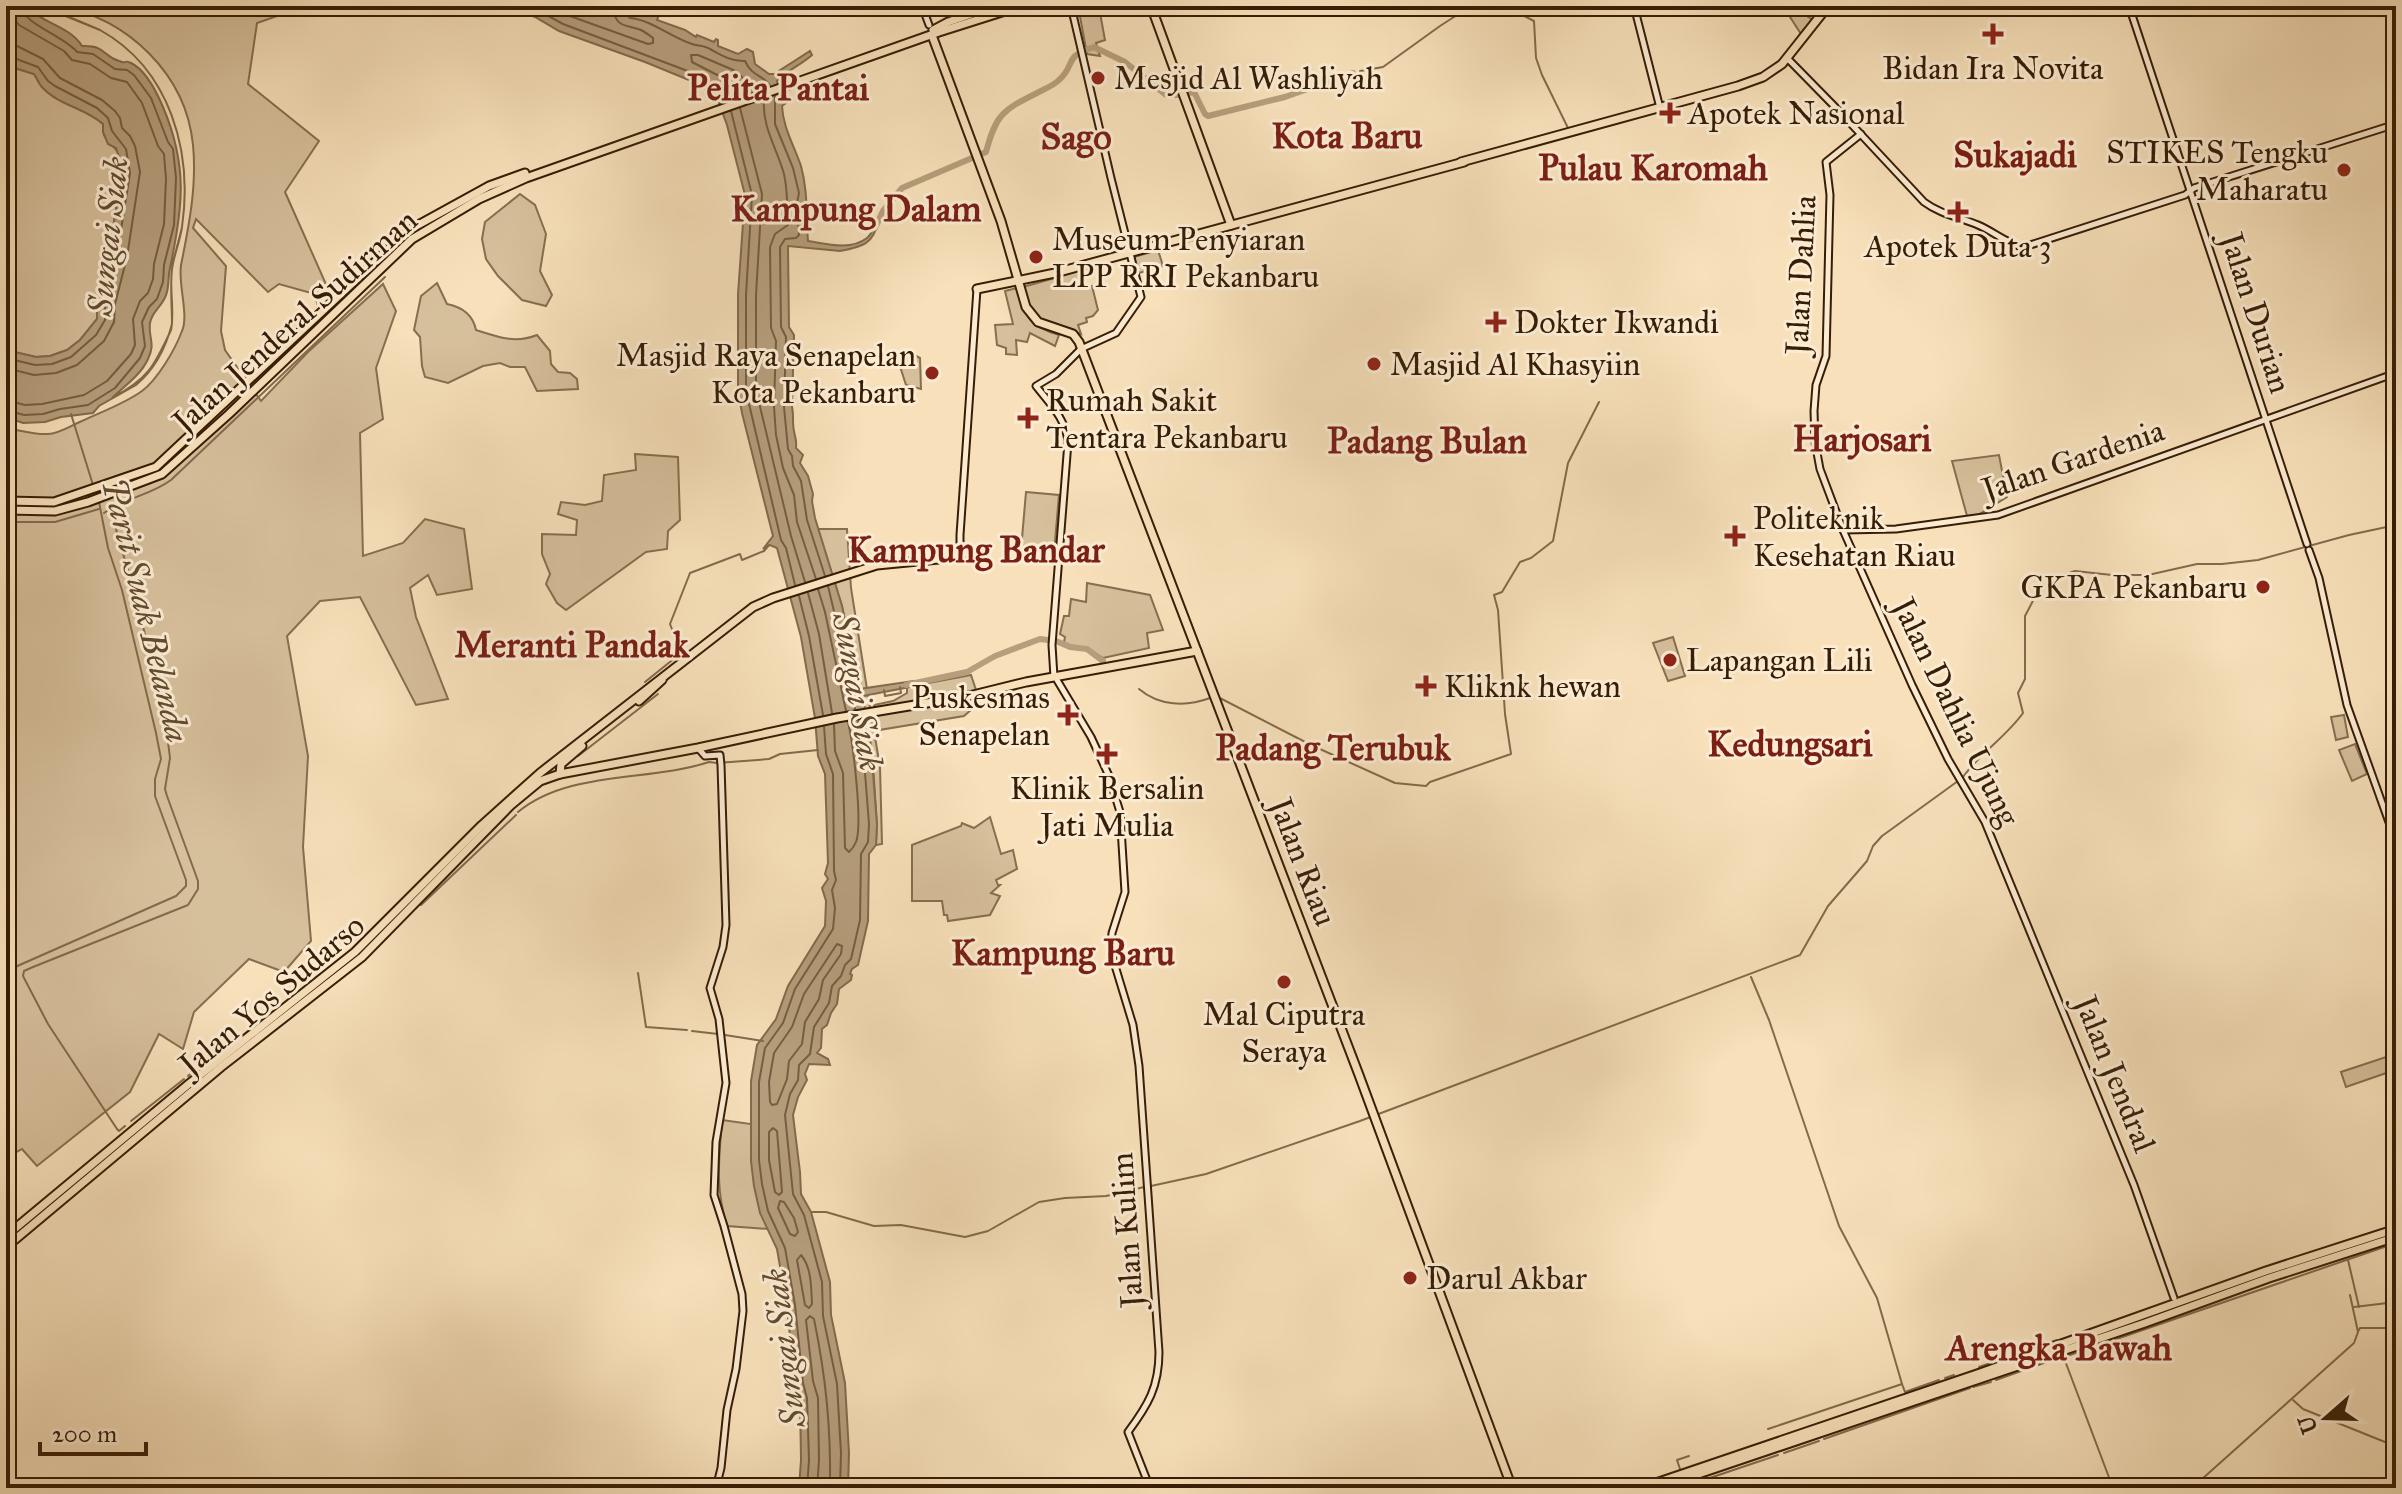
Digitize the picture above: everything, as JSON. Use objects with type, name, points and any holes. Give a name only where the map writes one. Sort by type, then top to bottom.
[{"type":"main road","points":[[922,6],[929,25]]},
{"type":"main road","name":"Jalan Jenderal Sudirman","points":[[937,32],[948,22],[995,6]]},
{"type":"main road","name":"Jalan Jenderal Sudirman","points":[[6,501],[49,503],[153,469],[412,239],[525,176],[937,32],[1021,6]]},
{"type":"main road","points":[[1056,678],[1052,636],[1068,455],[1067,429],[1036,386],[1056,374],[1081,349],[1116,333],[1138,303],[1141,293],[1107,164],[1071,6]]},
{"type":"main road","points":[[1151,6],[1231,225]]},
{"type":"main road","points":[[1634,6],[1660,108]]},
{"type":"main road","points":[[956,555],[960,535],[977,289],[1231,225],[1763,77],[1788,59],[1828,6]]},
{"type":"main road","name":"Jalan Durian","points":[[2129,6],[2319,578],[2347,705],[2396,842]]},
{"type":"main road","points":[[937,32],[1026,307],[1034,319],[1073,334],[1081,349]]},
{"type":"main road","points":[[1788,59],[1932,208],[2024,247],[2139,211],[2194,188],[2396,124]]},
{"type":"main road","name":"Jalan Dahlia","points":[[1843,530],[1820,469],[1814,430],[1816,389],[1826,356],[1830,195],[1826,162],[1861,134]]},
{"type":"main road","name":"Jalan Jenderal Sudirman","points":[[6,510],[51,511],[88,502],[164,473],[229,414],[298,341]]},
{"type":"main road","name":"Jalan Riau","points":[[1081,349],[1375,1116],[1512,1488]]},
{"type":"main road","name":"Jalan Gardenia","points":[[1843,530],[1896,529],[1998,515],[2396,373]]},
{"type":"main road","name":"Jalan Dahlia Ujung","points":[[1843,530],[1912,685],[1948,759],[1985,822],[2005,871]]},
{"type":"main road","points":[[975,556],[961,553],[877,565],[762,602],[687,659],[657,688],[584,742],[561,764],[560,774],[837,718],[969,696],[1197,651]]},
{"type":"main road","name":"Jalan Kulim","points":[[1056,678],[1091,737],[1109,776],[1120,812],[1125,892],[1111,945],[1131,1017],[1139,1066],[1159,1370],[1149,1403],[1128,1432],[1150,1488]]},
{"type":"main road","name":"Jalan Yos Sudarso","points":[[6,1236],[362,957],[502,806],[540,773],[584,742]]},
{"type":"main road","points":[[698,748],[705,756],[720,755],[721,762],[726,925],[723,947],[710,988],[719,1019],[726,1087],[716,1142],[714,1195],[743,1301],[743,1325],[716,1488]]},
{"type":"main road","name":"Jalan Yos Sudarso","points":[[444,868],[535,784],[560,774]]},
{"type":"main road","name":"Jalan Jendral","points":[[2005,871],[2118,1143],[2174,1298]]},
{"type":"main road","name":"Jalan Yos Sudarso","points":[[6,1247],[174,1102]]},
{"type":"main road","points":[[1657,1488],[2396,1229]]},
{"type":"main road","points":[[2268,1274],[2396,1237]]},
{"type":"main road","points":[[1641,1488],[1827,1428]]},
{"type":"shaded area","points":[[60,6],[287,6],[289,12],[257,23],[248,84],[319,141],[285,192],[329,291],[317,303],[315,294],[279,284],[268,292],[196,219],[193,228],[226,266],[221,331],[225,350],[261,401],[308,352],[383,284],[396,311],[376,368],[383,419],[360,433],[363,556],[403,543],[425,519],[464,529],[472,589],[437,595],[428,575],[410,588],[416,617],[448,699],[416,705],[360,597],[320,601],[287,636],[308,756],[303,847],[311,941],[284,972],[249,959],[194,1012],[183,1049],[159,1034],[130,1092],[37,1166],[22,1149],[6,1158],[6,428],[43,434],[61,431],[135,396],[159,372],[175,347],[184,324],[181,265],[194,175],[188,119],[166,73],[130,37],[108,23]]},
{"type":"shaded area","points":[[1078,6],[1107,6],[1108,10],[1100,13],[1105,40],[1096,43],[1100,56],[1087,54]]},
{"type":"shaded area","points":[[1783,6],[1791,6],[1813,20],[1801,34]]},
{"type":"shaded area","points":[[6,61],[15,68],[34,74],[47,92],[103,124],[104,135],[118,152],[122,173],[109,253],[97,302],[97,319],[80,340],[67,350],[50,356],[36,357],[6,350]]},
{"type":"shaded area","points":[[520,194],[535,205],[546,234],[540,271],[552,295],[546,306],[522,300],[486,259],[482,239],[485,222]]},
{"type":"shaded area","points":[[1158,250],[1163,266],[1139,273],[1134,257]]},
{"type":"shaded area","points":[[1079,271],[1085,288],[1092,286],[1098,310],[1086,318],[1087,322],[1078,325],[1081,334],[1038,317],[1032,311],[1023,287]]},
{"type":"shaded area","points":[[437,283],[447,304],[466,312],[476,330],[514,339],[537,335],[550,351],[551,364],[558,372],[570,373],[577,379],[578,389],[537,391],[525,367],[500,363],[483,366],[448,383],[425,377],[420,337],[414,330],[421,296]]},
{"type":"shaded area","points":[[1017,288],[1030,319],[1041,328],[1059,335],[1055,346],[1030,333],[1027,342],[1016,340],[1017,355],[1006,354],[1006,348],[997,345],[995,325],[1013,324],[1005,291]]},
{"type":"shaded area","points":[[920,358],[921,389],[906,385],[898,360]]},
{"type":"shaded area","points":[[635,454],[678,457],[680,520],[668,531],[667,549],[646,552],[566,610],[557,603],[546,584],[550,574],[542,554],[542,534],[576,535],[577,520],[558,514],[561,502],[585,505],[602,501],[604,475],[636,470]]},
{"type":"shaded area","points":[[1999,455],[2007,497],[1978,515],[1967,516],[1952,461]]},
{"type":"shaded area","points":[[1026,492],[1059,495],[1054,553],[1021,550]]},
{"type":"shaded area","points":[[818,529],[847,529],[851,588],[867,689],[859,690],[842,606]]},
{"type":"shaded area","points":[[1087,583],[1150,595],[1163,630],[1147,633],[1149,648],[1103,658],[1064,642],[1065,637],[1060,634],[1064,616],[1069,616],[1071,599],[1086,602]]},
{"type":"shaded area","name":"Lapangan Lili","points":[[1673,637],[1685,676],[1668,681],[1653,643]]},
{"type":"shaded area","points":[[971,675],[980,702],[964,716],[879,730],[874,705],[893,701],[907,693],[907,687]]},
{"type":"shaded area","points":[[868,695],[880,767],[882,844],[876,845],[873,765],[863,704],[863,696]]},
{"type":"shaded area","points":[[2344,715],[2348,737],[2336,740],[2331,717]]},
{"type":"shaded area","points":[[2355,744],[2367,774],[2352,781],[2339,750]]},
{"type":"shaded area","points":[[990,817],[1001,854],[1013,850],[1017,869],[996,880],[1000,885],[991,893],[1000,896],[990,915],[948,921],[942,901],[912,901],[912,845],[962,823],[974,828]]},
{"type":"shaded area","points":[[2389,1056],[2392,1071],[2346,1087],[2341,1072]]},
{"type":"shaded area","points":[[722,1120],[751,1124],[756,1191],[768,1229],[727,1226],[719,1186]]},
{"type":"water","points":[[6,6],[26,6],[77,39],[82,46],[100,49],[114,59],[131,63],[146,76],[171,128],[181,187],[167,292],[150,323],[150,353],[141,370],[112,398],[148,372],[136,385],[99,406],[93,413],[23,423],[6,417],[6,350],[36,357],[50,356],[67,350],[80,340],[97,319],[97,302],[109,253],[121,178],[121,163],[116,148],[108,144],[103,124],[48,92],[34,74],[15,68],[6,61]]},
{"type":"water","name":"Sungai Siak","points":[[508,6],[630,6],[635,12],[636,6],[649,14],[655,6],[661,10],[657,20],[696,37],[714,42],[716,39],[718,46],[738,54],[747,49],[753,52],[755,64],[769,74],[774,74],[810,51],[812,55],[777,81],[786,103],[782,106],[784,122],[803,175],[808,241],[838,246],[860,242],[867,238],[878,221],[870,240],[855,248],[840,251],[788,246],[789,327],[794,335],[792,407],[796,448],[803,455],[800,463],[813,494],[815,518],[842,606],[859,689],[913,681],[915,686],[863,696],[871,746],[877,825],[876,845],[869,854],[868,921],[858,965],[852,969],[851,980],[839,989],[837,1004],[822,1029],[821,1048],[817,1053],[828,1059],[830,1065],[809,1064],[805,1074],[807,1080],[793,1115],[801,1194],[811,1212],[830,1282],[831,1315],[845,1383],[848,1488],[799,1488],[800,1399],[795,1386],[787,1307],[777,1249],[760,1213],[751,1161],[751,1081],[757,1045],[776,1019],[788,986],[825,926],[826,901],[822,888],[828,879],[825,874],[828,863],[825,774],[818,756],[815,718],[801,637],[777,548],[770,545],[763,549],[773,536],[738,391],[738,294],[745,195],[716,95],[689,80],[559,31]]},
{"type":"waterway","points":[[1360,71],[1383,67],[1471,6]]},
{"type":"waterway","points":[[1505,6],[1534,21],[1536,58],[1568,128]]},
{"type":"waterway","points":[[875,228],[883,211],[902,188],[986,152],[993,129],[1002,115],[1057,82],[1078,54],[1094,47],[1125,62],[1166,95],[1194,92],[1208,116],[1285,97],[1353,73]]},
{"type":"waterway","points":[[104,513],[171,480],[385,277]]},
{"type":"waterway","points":[[1216,696],[1311,745],[1395,783],[1426,786],[1511,754],[1494,595],[1502,592],[1520,562],[1531,558],[1553,541],[1568,463],[1599,402]]},
{"type":"waterway","name":"Parit Suak Belanda","points":[[71,414],[93,485]]},
{"type":"waterway","name":"Parit Suak Belanda","points":[[6,971],[176,896],[186,886],[155,796],[155,779],[161,759],[99,502]]},
{"type":"waterway","points":[[112,506],[165,718],[170,758],[165,789],[198,881],[198,889],[188,905],[33,967],[24,971],[23,976],[48,1024],[117,1129],[119,1131],[125,1126]]},
{"type":"waterway","points":[[6,522],[55,522],[99,509]]},
{"type":"waterway","points":[[1963,777],[2023,713],[2018,693],[2025,679],[2025,616],[2036,595],[2047,585],[2075,571],[2148,575],[2197,564],[2258,560],[2396,525]]},
{"type":"waterway","points":[[645,682],[681,653],[670,624],[690,573],[740,554],[742,560],[764,551],[769,545]]},
{"type":"waterway","points":[[906,685],[967,672],[995,656],[1040,639],[1087,649],[1103,661]]},
{"type":"waterway","name":"Sungai Siak","points":[[884,690],[885,696],[901,693],[900,687]]},
{"type":"waterway","points":[[1139,689],[1164,702],[1192,703],[1210,698]]},
{"type":"waterway","points":[[578,756],[658,694]]},
{"type":"waterway","points":[[518,812],[561,789],[585,783],[709,762],[769,759],[780,754],[818,750]]},
{"type":"waterway","points":[[1151,1186],[1206,1174],[1360,1121],[1800,955],[1828,906],[1867,861],[1873,846],[1882,836],[1958,781]]},
{"type":"waterway","points":[[421,905],[516,815]]},
{"type":"waterway","points":[[638,973],[646,1027],[687,1030]]},
{"type":"waterway","points":[[1751,977],[1769,1020],[1839,1226],[1877,1298],[1902,1384]]},
{"type":"waterway","points":[[692,1031],[718,1034]]},
{"type":"waterway","points":[[725,1035],[763,1041]]},
{"type":"waterway","points":[[188,1076],[216,1052]]},
{"type":"waterway","points":[[131,1121],[184,1079]]},
{"type":"waterway","points":[[812,1212],[826,1212],[874,1226],[901,1225],[965,1237],[988,1231],[1039,1202],[1106,1196],[1144,1187]]},
{"type":"waterway","points":[[2064,1357],[2396,1243]]},
{"type":"waterway","points":[[2348,1260],[2359,1307]]},
{"type":"waterway","points":[[2192,1488],[2354,1343],[2358,1332],[2350,1295]]},
{"type":"waterway","points":[[2354,1307],[2396,1302]]},
{"type":"waterway","points":[[2359,1330],[2396,1328]]},
{"type":"waterway","points":[[2039,1346],[2057,1340]]},
{"type":"waterway","points":[[1979,1367],[2029,1350]]},
{"type":"waterway","points":[[1996,1380],[2061,1357]]},
{"type":"waterway","points":[[2064,1358],[2113,1488]]},
{"type":"waterway","points":[[1945,1378],[1954,1375]]},
{"type":"waterway","points":[[1768,1429],[1902,1384],[1905,1392],[1939,1380]]},
{"type":"waterway","points":[[1973,1387],[1991,1382]]},
{"type":"waterway","points":[[1824,1439],[1970,1388]]},
{"type":"waterway","points":[[2293,1400],[2303,1409],[2385,1442]]},
{"type":"waterway","points":[[1784,1453],[1819,1441]]},
{"type":"waterway","points":[[1680,1488],[1778,1455]]},
{"type":"waterway","points":[[1680,1469],[1677,1460],[1689,1456]]},
{"type":"place","name":"Bidan Ira Novita","points":[[1993,34]]},
{"type":"place","name":"Mesjid Al Washliyah","points":[[1098,78]]},
{"type":"place","name":"Apotek Nasional","points":[[1670,113]]},
{"type":"place","name":"STIKES Tengku Maharatu","points":[[2344,170]]},
{"type":"place","name":"Apotek Duta 3","points":[[1958,212]]},
{"type":"place","name":"Museum Penyiaran LPP RRI Pekanbaru","points":[[1036,257]]},
{"type":"place","name":"Dokter Ikwandi","points":[[1496,322]]},
{"type":"place","name":"Masjid Al Khasyiin","points":[[1374,364]]},
{"type":"place","name":"Masjid Raya Senapelan Kota Pekanbaru","points":[[932,373]]},
{"type":"place","name":"Rumah Sakit Tentara Pekanbaru","points":[[1028,418]]},
{"type":"place","name":"Politeknik Kesehatan Riau","points":[[1735,536]]},
{"type":"place","name":"GKPA Pekanbaru","points":[[2263,587]]},
{"type":"place","name":"Lapangan Lili","points":[[1670,660]]},
{"type":"place","name":"Kliknk hewan","points":[[1426,686]]},
{"type":"place","name":"Puskesmas Senapelan","points":[[1068,715]]},
{"type":"place","name":"Klinik Bersalin Jati Mulia","points":[[1107,754]]},
{"type":"place","name":"Mal Ciputra Seraya","points":[[1284,982]]},
{"type":"place","name":"Darul Akbar","points":[[1410,1278]]},
{"type":"district","name":"Pelita Pantai","points":[[778,88]]},
{"type":"district","name":"Kota Baru","points":[[1347,136]]},
{"type":"district","name":"Sago","points":[[1076,137]]},
{"type":"district","name":"Sukajadi","points":[[2015,155]]},
{"type":"district","name":"Pulau Karomah","points":[[1653,168]]},
{"type":"district","name":"Kampung Dalam","points":[[856,209]]},
{"type":"district","name":"Harjosari","points":[[1862,439]]},
{"type":"district","name":"Padang Bulan","points":[[1427,441]]},
{"type":"district","name":"Kampung Bandar","points":[[976,550]]},
{"type":"district","name":"Meranti Pandak","points":[[572,645]]},
{"type":"district","name":"Kedungsari","points":[[1790,744]]},
{"type":"district","name":"Padang Terubuk","points":[[1333,748]]},
{"type":"district","name":"Kampung Baru","points":[[1063,953]]},
{"type":"district","name":"Arengka Bawah","points":[[2059,1348]]}]
